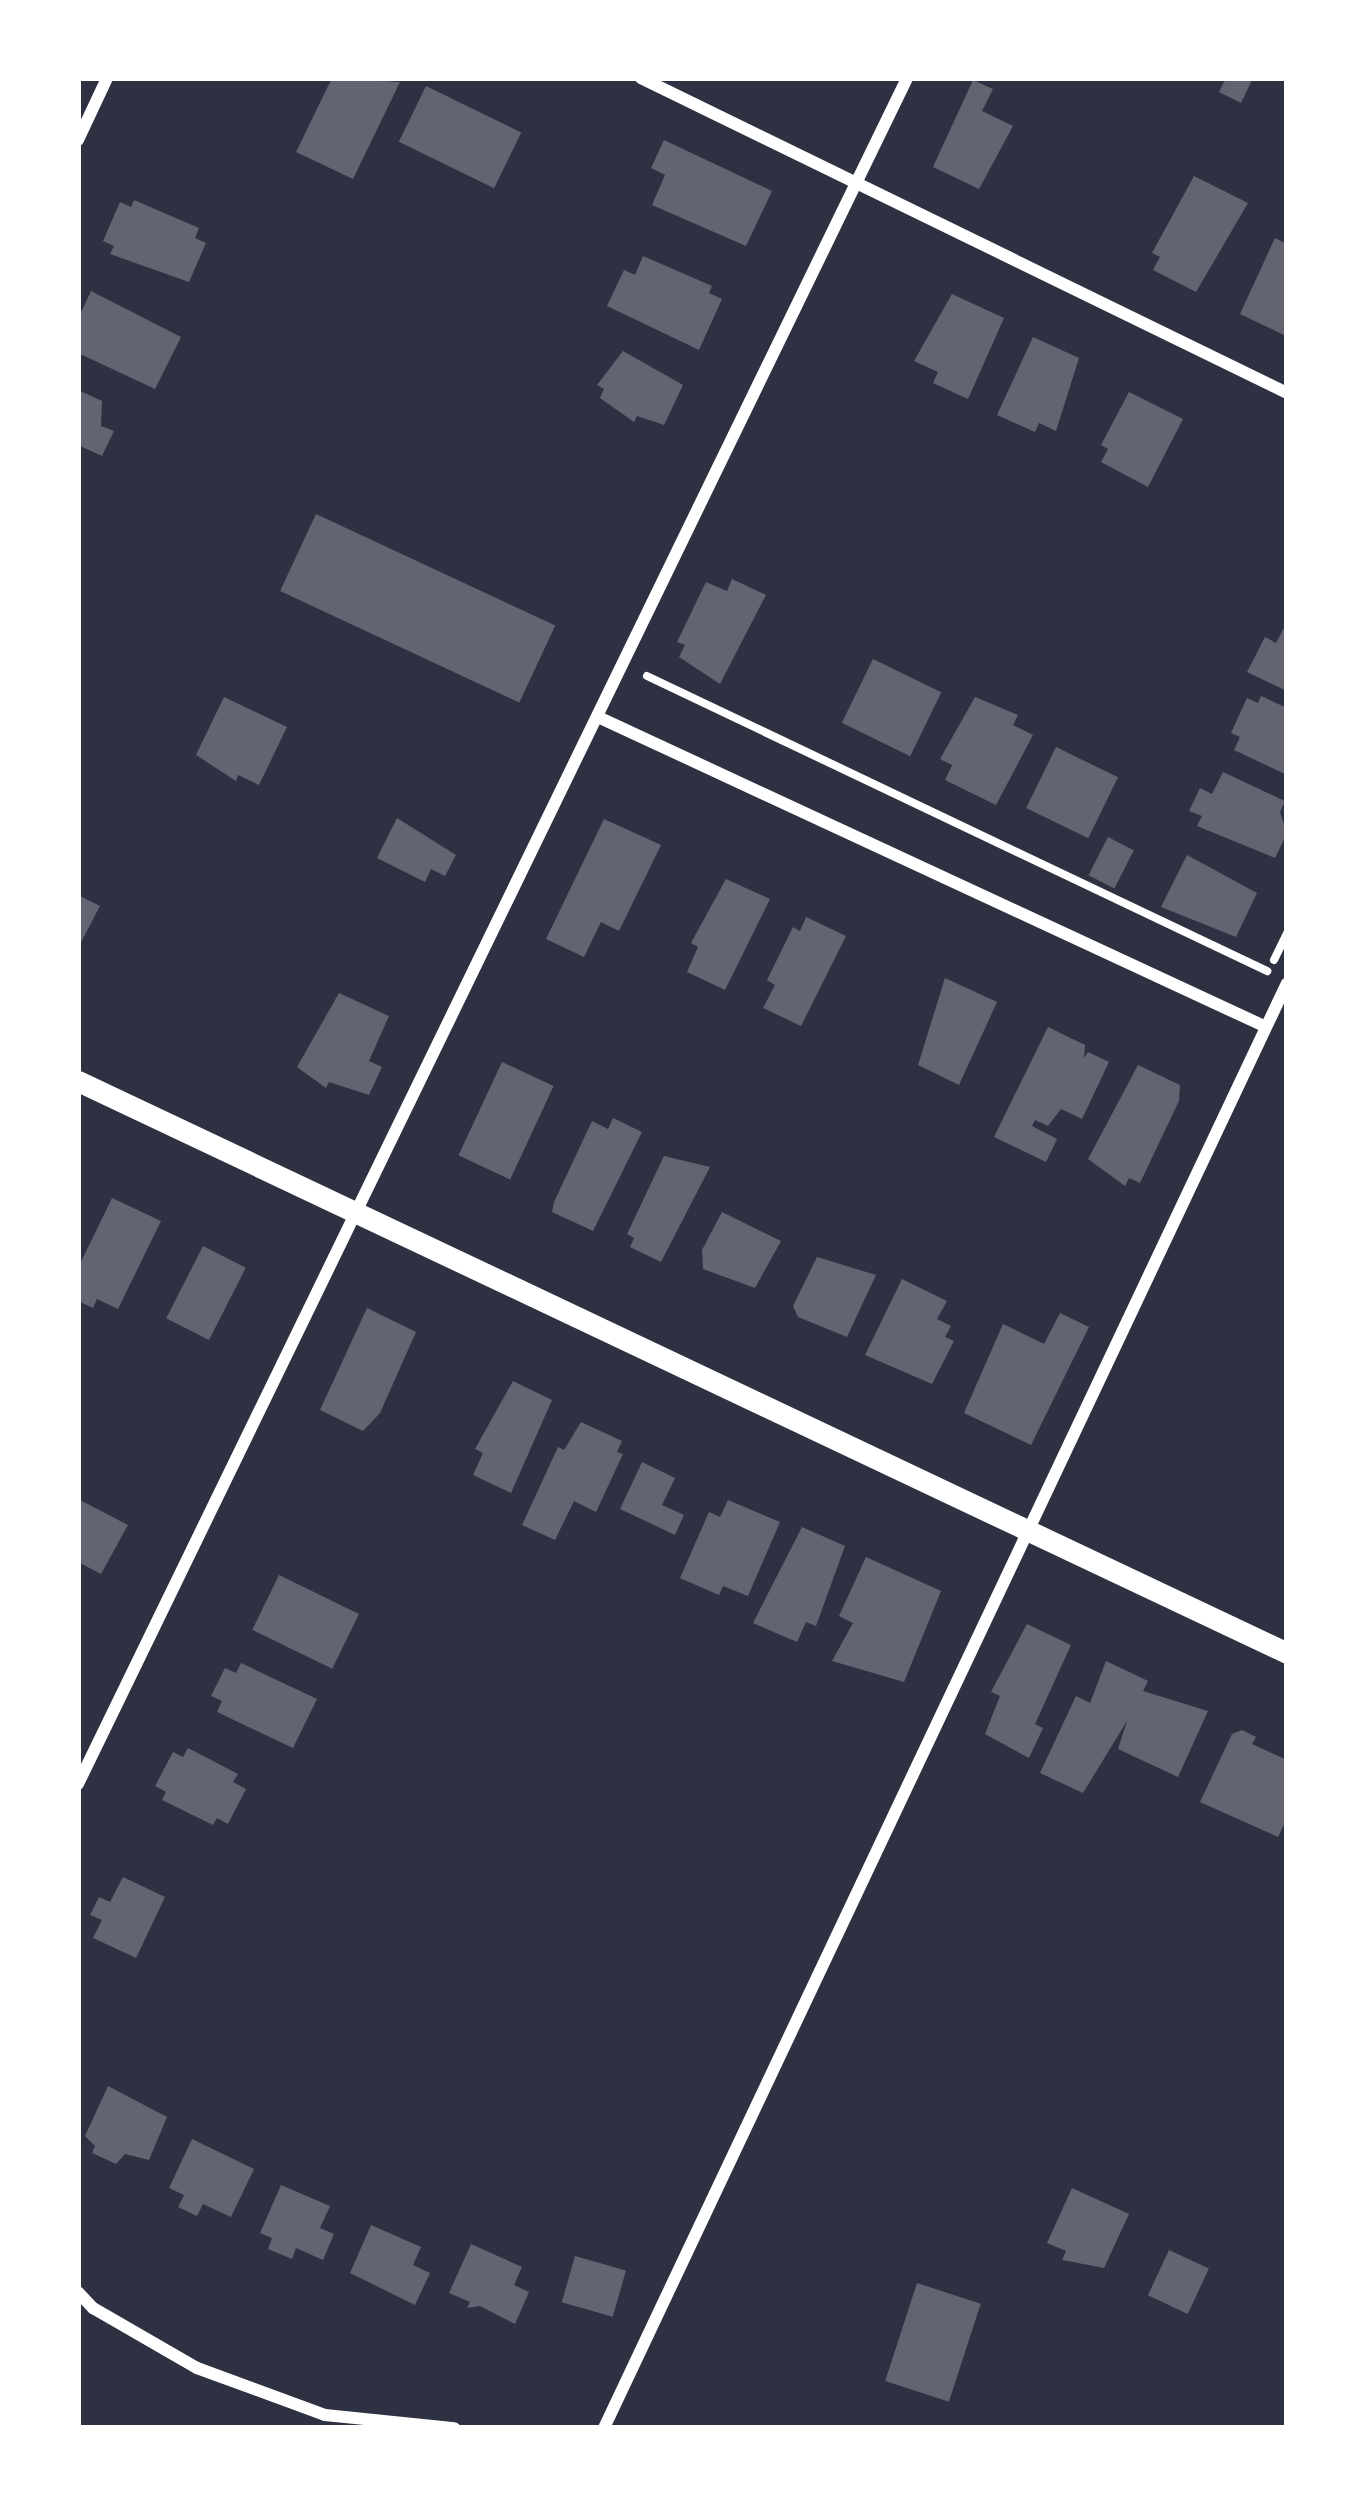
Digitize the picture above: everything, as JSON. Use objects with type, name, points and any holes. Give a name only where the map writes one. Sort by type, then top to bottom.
[{"type":"street","points":[[78,140],[107,78]]},
{"type":"street","points":[[641,78],[1287,393]]},
{"type":"street","points":[[78,1784],[908,78]]},
{"type":"street","points":[[598,718],[1264,1026]]},
{"type":"street","points":[[604,2428],[1287,983]]},
{"type":"street","points":[[78,1081],[1287,1653]]},
{"type":"street","points":[[78,2292],[93,2308],[197,2368],[325,2415],[454,2428]]},
{"type":"path","points":[[624,665],[1269,972],[1287,933]]},
{"type":"building","points":[[332,78],[400,82],[353,179],[296,152]]},
{"type":"building","points":[[1226,78],[1253,78],[1241,103],[1219,92]]},
{"type":"building","points":[[973,80],[993,89],[982,111],[1013,126],[979,189],[933,167]]},
{"type":"building","points":[[426,86],[521,132],[494,188],[399,142]]},
{"type":"building","points":[[664,140],[772,191],[746,246],[652,205],[665,175],[651,168]]},
{"type":"building","points":[[1194,176],[1248,203],[1196,292],[1153,270],[1160,257],[1152,253]]},
{"type":"building","points":[[134,200],[199,228],[195,238],[206,243],[189,282],[110,254],[114,246],[103,241],[120,202],[131,207]]},
{"type":"building","points":[[1275,238],[1287,244],[1284,335],[1240,314]]},
{"type":"building","points":[[643,256],[712,286],[709,293],[722,299],[699,350],[607,306],[624,270],[635,275]]},
{"type":"building","points":[[91,291],[181,337],[155,389],[78,353],[78,319]]},
{"type":"building","points":[[952,294],[1004,318],[968,399],[933,383],[938,372],[914,361]]},
{"type":"building","points":[[1033,337],[1079,358],[1056,431],[1039,423],[1035,432],[997,415]]},
{"type":"building","points":[[623,351],[683,385],[664,425],[637,416],[634,422],[600,398],[604,389],[597,385]]},
{"type":"building","points":[[78,390],[102,401],[101,426],[114,431],[102,456],[78,445]]},
{"type":"building","points":[[1129,392],[1183,419],[1148,487],[1101,462],[1108,449],[1101,445]]},
{"type":"building","points":[[316,514],[555,626],[519,703],[280,591]]},
{"type":"building","points":[[732,579],[766,595],[720,684],[679,657],[685,645],[677,642],[706,582],[727,591]]},
{"type":"building","points":[[1287,622],[1287,691],[1247,672],[1265,637],[1276,643]]},
{"type":"building","points":[[873,659],[941,692],[910,756],[842,723]]},
{"type":"building","points":[[1261,696],[1287,708],[1287,775],[1234,750],[1240,737],[1231,733],[1247,698],[1258,703]]},
{"type":"building","points":[[224,697],[287,727],[259,785],[238,775],[236,781],[196,755]]},
{"type":"building","points":[[975,697],[1018,715],[1013,725],[1033,735],[996,805],[945,780],[952,765],[940,759]]},
{"type":"building","points":[[1056,747],[1118,777],[1088,838],[1026,808]]},
{"type":"building","points":[[1223,772],[1285,801],[1280,812],[1287,833],[1275,858],[1197,826],[1202,816],[1189,811],[1200,788],[1212,794]]},
{"type":"building","points":[[397,818],[456,855],[445,876],[431,869],[425,882],[377,858]]},
{"type":"building","points":[[604,819],[661,845],[619,931],[601,922],[584,957],[546,939]]},
{"type":"building","points":[[1108,837],[1134,850],[1114,888],[1088,875]]},
{"type":"building","points":[[1187,855],[1257,893],[1236,937],[1161,907]]},
{"type":"building","points":[[726,879],[770,899],[725,990],[687,972],[698,947],[691,943]]},
{"type":"building","points":[[78,895],[100,906],[78,948]]},
{"type":"building","points":[[806,917],[846,936],[801,1026],[763,1008],[775,985],[767,980],[793,927],[800,931]]},
{"type":"building","points":[[945,978],[997,1002],[959,1085],[918,1065]]},
{"type":"building","points":[[339,993],[389,1016],[369,1061],[382,1067],[369,1095],[329,1082],[326,1088],[297,1067]]},
{"type":"building","points":[[1048,1027],[1085,1045],[1084,1058],[1088,1052],[1109,1062],[1082,1119],[1061,1109],[1048,1126],[1035,1120],[1032,1126],[1057,1139],[1046,1162],[994,1137]]},
{"type":"building","points":[[502,1062],[554,1086],[510,1179],[458,1155]]},
{"type":"building","points":[[1138,1065],[1180,1085],[1179,1101],[1140,1183],[1129,1178],[1125,1186],[1088,1159]]},
{"type":"building","points":[[613,1118],[642,1132],[593,1231],[552,1212],[592,1121],[608,1129]]},
{"type":"building","points":[[664,1156],[710,1167],[661,1262],[630,1247],[634,1238],[627,1234]]},
{"type":"building","points":[[112,1198],[161,1221],[118,1309],[97,1299],[93,1308],[78,1301],[78,1268]]},
{"type":"building","points":[[722,1212],[781,1241],[755,1288],[703,1269],[702,1250]]},
{"type":"building","points":[[203,1246],[246,1268],[209,1340],[166,1318]]},
{"type":"building","points":[[817,1257],[876,1275],[847,1337],[798,1317],[793,1306]]},
{"type":"building","points":[[902,1279],[947,1301],[937,1319],[951,1326],[945,1337],[954,1341],[932,1384],[865,1355]]},
{"type":"building","points":[[367,1308],[416,1332],[380,1413],[363,1431],[320,1410]]},
{"type":"building","points":[[1060,1313],[1089,1327],[1031,1445],[964,1413],[1003,1324],[1044,1344]]},
{"type":"building","points":[[513,1381],[552,1400],[511,1493],[473,1475],[483,1453],[475,1449]]},
{"type":"building","points":[[581,1422],[622,1441],[617,1452],[623,1454],[596,1512],[574,1501],[555,1540],[522,1525],[558,1447],[564,1450]]},
{"type":"building","points":[[642,1462],[675,1478],[662,1505],[684,1515],[675,1535],[620,1509]]},
{"type":"building","points":[[78,1499],[128,1525],[101,1574],[78,1562]]},
{"type":"building","points":[[728,1500],[780,1522],[748,1596],[723,1586],[719,1595],[680,1578],[709,1512],[720,1517]]},
{"type":"building","points":[[802,1527],[845,1546],[816,1626],[806,1622],[797,1642],[753,1623]]},
{"type":"building","points":[[866,1557],[941,1591],[904,1682],[832,1661],[853,1623],[839,1616]]},
{"type":"building","points":[[279,1575],[359,1614],[332,1669],[252,1630]]},
{"type":"building","points":[[1027,1624],[1071,1645],[1035,1724],[1043,1728],[1029,1758],[985,1734],[1000,1696],[991,1692]]},
{"type":"building","points":[[1106,1661],[1148,1681],[1143,1691],[1208,1711],[1178,1777],[1118,1749],[1127,1721],[1083,1793],[1040,1773],[1076,1696],[1090,1703]]},
{"type":"building","points":[[241,1663],[317,1699],[293,1748],[217,1712],[222,1701],[211,1696],[225,1668],[236,1673]]},
{"type":"building","points":[[1242,1730],[1256,1737],[1252,1744],[1287,1760],[1287,1818],[1278,1837],[1200,1802],[1232,1734]]},
{"type":"building","points":[[188,1748],[238,1774],[233,1782],[246,1789],[228,1824],[217,1818],[213,1825],[162,1800],[166,1792],[155,1786],[173,1752],[183,1757]]},
{"type":"building","points":[[123,1877],[165,1897],[136,1958],[93,1938],[102,1920],[90,1915],[99,1897],[110,1902]]},
{"type":"building","points":[[108,2086],[167,2117],[149,2160],[125,2154],[116,2164],[92,2153],[95,2146],[85,2136]]},
{"type":"building","points":[[192,2139],[254,2169],[231,2217],[203,2204],[197,2216],[178,2207],[184,2195],[169,2188]]},
{"type":"building","points":[[281,2185],[330,2206],[320,2228],[334,2234],[323,2260],[296,2248],[292,2259],[268,2249],[272,2238],[260,2233]]},
{"type":"building","points":[[1072,2188],[1129,2214],[1104,2268],[1062,2260],[1066,2251],[1047,2243]]},
{"type":"building","points":[[371,2225],[421,2247],[413,2265],[430,2273],[415,2305],[350,2273]]},
{"type":"building","points":[[471,2244],[522,2267],[514,2285],[529,2292],[515,2324],[480,2306],[467,2308],[470,2302],[449,2293]]},
{"type":"building","points":[[1169,2250],[1209,2269],[1188,2314],[1148,2295]]},
{"type":"building","points":[[575,2256],[626,2271],[613,2317],[562,2302]]},
{"type":"building","points":[[917,2283],[981,2304],[949,2402],[885,2381]]}]
